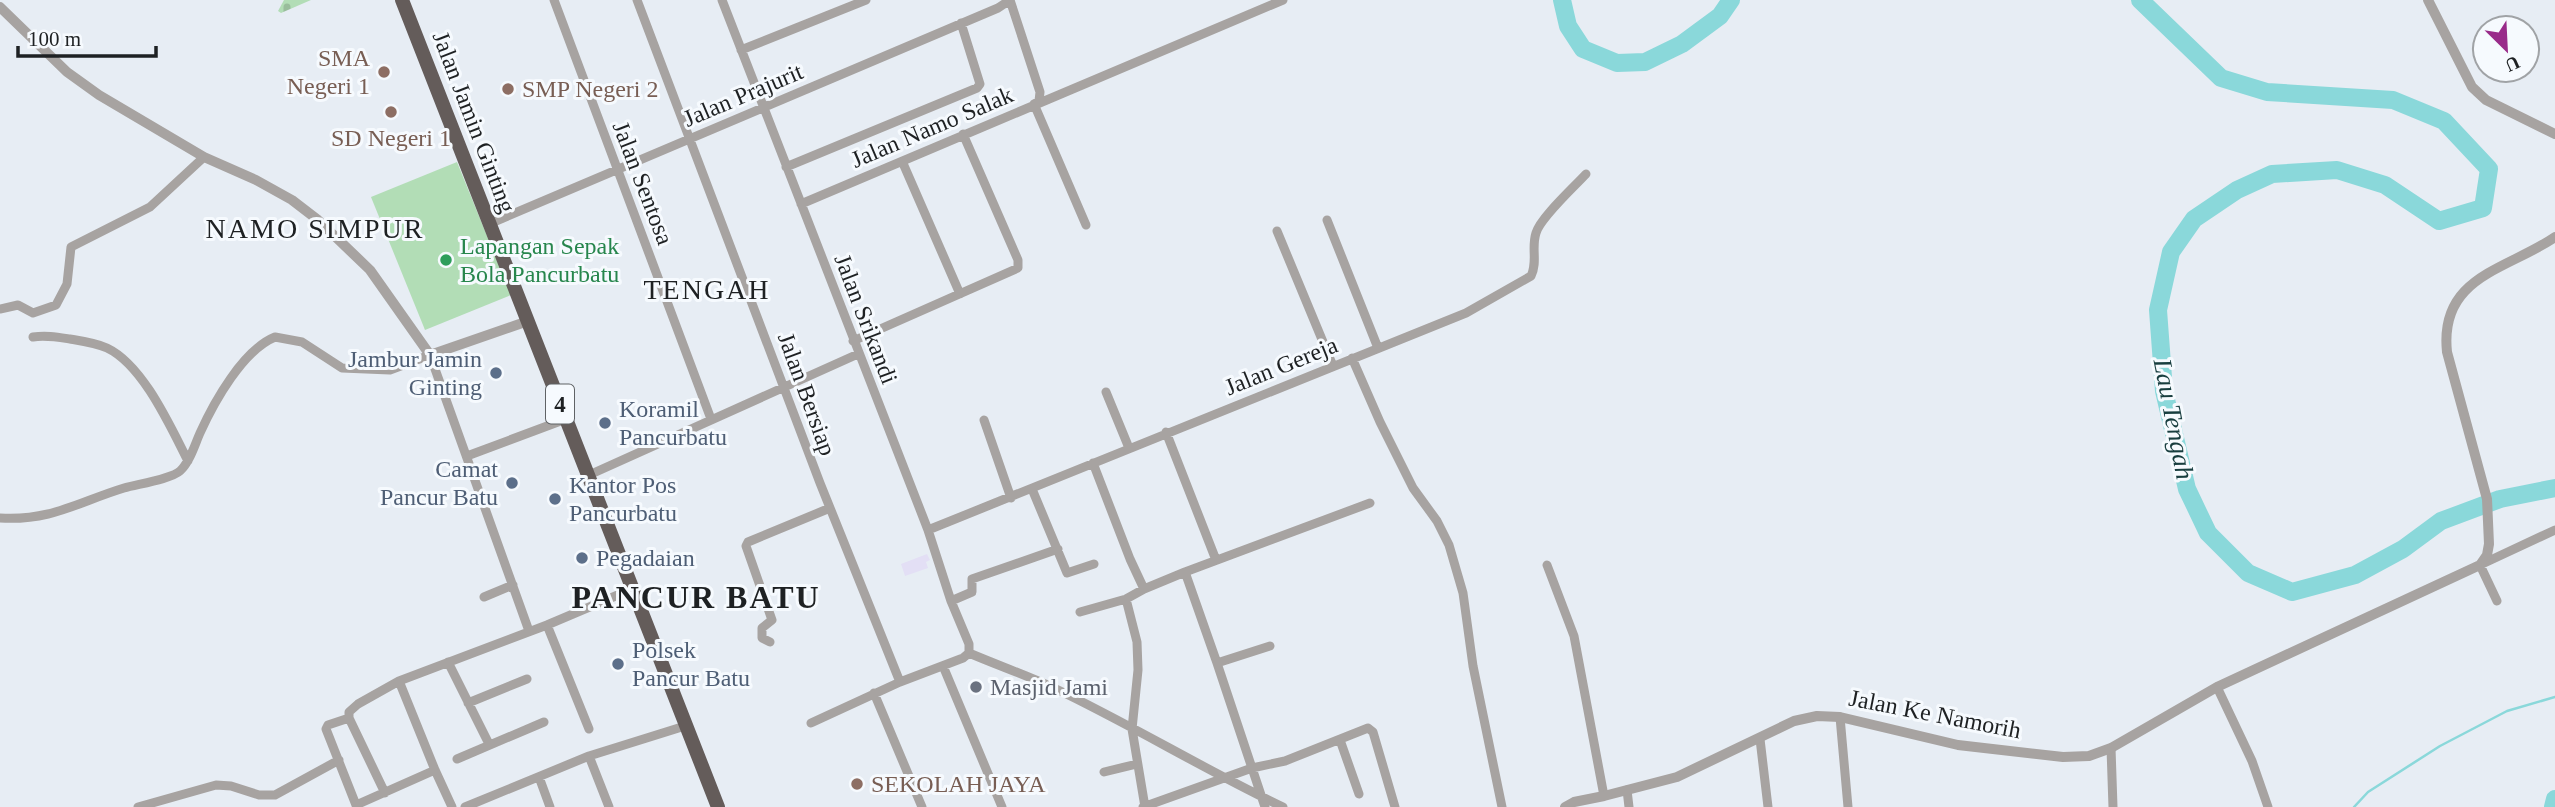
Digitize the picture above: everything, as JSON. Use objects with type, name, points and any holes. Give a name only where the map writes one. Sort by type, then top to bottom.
[{"type":"highway","name":"Jalan Jamin Ginting","points":[[402,0],[718,807]]},
{"type":"street","name":"Jalan Sentosa","points":[[554,0],[711,419]]},
{"type":"street","name":"Jalan Bersiap","points":[[637,0],[830,508],[900,682]]},
{"type":"street","points":[[740,50],[866,0]]},
{"type":"street","name":"Jalan Prajurit","points":[[489,224],[1010,0]]},
{"type":"street","points":[[1010,0],[1040,92],[1039,101],[1034,104]]},
{"type":"street","points":[[1034,104],[1283,0]]},
{"type":"street","points":[[2428,0],[2472,87],[2486,100],[2555,134]]},
{"type":"street","name":"Jalan Srikandi","points":[[725,1],[740,50],[928,530],[951,601],[969,644],[969,653]]},
{"type":"street","points":[[0,7],[67,72],[99,95],[204,157],[256,180],[292,200],[318,220],[370,270],[430,355],[529,631]]},
{"type":"street","points":[[786,167],[976,88],[980,84],[976,66],[961,23]]},
{"type":"street","name":"Jalan Namo Salak","points":[[801,204],[1034,104],[1086,225]]},
{"type":"street","points":[[853,341],[1018,268],[1018,260],[963,134]]},
{"type":"street","points":[[0,309],[18,304],[33,313],[56,305],[66,287],[71,247],[150,207],[204,157]]},
{"type":"street","points":[[902,162],[960,294]]},
{"type":"street","name":"Jalan Gereja","points":[[928,530],[1466,313],[1531,276],[1534,269],[1533,246],[1536,231],[1586,174]]},
{"type":"street","points":[[1327,220],[1378,348]]},
{"type":"street","points":[[1277,231],[1333,366]]},
{"type":"street","points":[[2480,565],[2487,555],[2489,544],[2487,499],[2447,352],[2449,318],[2455,302],[2472,284],[2555,237]]},
{"type":"street","points":[[0,518],[41,517],[65,511],[120,489],[175,474],[188,461],[219,394],[267,341],[275,337],[293,339],[307,345],[342,368],[390,370],[528,321]]},
{"type":"street","points":[[33,337],[44,335],[106,347],[128,362],[155,401],[188,461]]},
{"type":"street","points":[[589,475],[858,354]]},
{"type":"street","points":[[1352,358],[1413,488],[1437,521],[1449,545],[1463,593],[1473,666],[1502,807]]},
{"type":"street","points":[[1106,392],[1129,448]]},
{"type":"street","points":[[467,456],[566,419]]},
{"type":"street","points":[[984,420],[1011,498]]},
{"type":"street","points":[[1166,432],[1216,560]]},
{"type":"street","points":[[1093,463],[1144,589]]},
{"type":"street","points":[[1032,489],[1067,573],[1094,564]]},
{"type":"street","points":[[1080,612],[1126,599],[1185,572],[1370,503]]},
{"type":"street","points":[[770,642],[762,638],[762,628],[772,620],[747,546],[748,542],[830,508]]},
{"type":"street","points":[[2480,565],[2555,530]]},
{"type":"street","points":[[951,601],[972,592],[972,579],[1058,549]]},
{"type":"street","points":[[1547,565],[1574,636],[1604,796]]},
{"type":"street","points":[[2480,565],[2497,601]]},
{"type":"street","name":"Jalan Ke Namorih","points":[[1565,807],[1574,802],[1677,777],[1701,763],[1733,752],[1801,719],[1817,716],[1840,717],[1958,745],[2077,758],[2110,748],[2217,687],[2480,565]]},
{"type":"street","points":[[1185,572],[1265,807]]},
{"type":"street","points":[[484,597],[513,585]]},
{"type":"street","points":[[385,793],[349,718],[349,712],[353,708],[399,681],[547,625],[632,589]]},
{"type":"street","points":[[1126,599],[1137,642],[1138,670],[1132,729],[1145,807],[1252,768],[1285,761],[1363,729],[1372,730],[1395,807]]},
{"type":"street","points":[[547,625],[589,729]]},
{"type":"street","points":[[1217,663],[1269,646]]},
{"type":"street","points":[[811,723],[900,682],[963,659],[969,653],[1053,688],[1224,779],[1283,807]]},
{"type":"street","points":[[448,662],[489,744]]},
{"type":"street","points":[[943,666],[1002,807]]},
{"type":"street","points":[[468,703],[527,679]]},
{"type":"street","points":[[399,681],[452,807]]},
{"type":"street","points":[[2217,687],[2252,761],[2268,807]]},
{"type":"street","points":[[874,693],[922,807]]},
{"type":"street","points":[[1840,717],[1847,807]]},
{"type":"street","points":[[349,718],[326,727],[356,805],[435,771]]},
{"type":"street","points":[[457,759],[544,722]]},
{"type":"street","points":[[465,807],[589,756],[685,726]]},
{"type":"street","points":[[1760,739],[1768,807]]},
{"type":"street","points":[[1340,740],[1359,794]]},
{"type":"street","points":[[2110,748],[2113,807]]},
{"type":"street","points":[[589,756],[610,807]]},
{"type":"street","points":[[138,807],[216,785],[231,786],[259,795],[275,795],[339,760]]},
{"type":"street","points":[[1104,772],[1137,764]]},
{"type":"street","points":[[538,777],[550,807]]},
{"type":"street","points":[[1627,790],[1629,807]]},
{"type":"shaded area","points":[[927,554],[930,560],[926,562],[928,568],[905,576],[901,564]]},
{"type":"green space","points":[[284,0],[311,0],[281,13],[278,11]]},
{"type":"green space","name":"Lapangan Sepak Bola Pancurbatu","points":[[457,162],[511,295],[425,330],[371,197]]},
{"type":"waterway","name":"Lau Tengah","points":[[1562,0],[1568,26],[1583,49],[1617,63],[1645,62],[1682,44],[1720,16],[1731,0]]},
{"type":"waterway","name":"Lau Tengah","points":[[2140,0],[2221,78],[2267,92],[2393,100],[2444,121],[2489,169],[2483,208],[2439,221],[2385,185],[2337,170],[2272,174],[2237,190],[2194,219],[2171,252],[2158,310],[2164,391],[2187,489],[2208,533],[2248,573],[2292,592],[2355,575],[2403,549],[2441,521],[2500,499],[2555,488]]},
{"type":"waterway","points":[[2354,807],[2368,792],[2440,746],[2507,711],[2555,697]]},
{"type":"waterway","name":"Lau Tengah","points":[[2553,807],[2555,799]]},
{"type":"place","name":"SMA Negeri 1","points":[[384,72]]},
{"type":"place","name":"SMP Negeri 2","points":[[508,89]]},
{"type":"place","name":"SD Negeri 1","points":[[391,112]]},
{"type":"place","name":"Lapangan Sepak Bola Pancurbatu","points":[[446,260]]},
{"type":"place","name":"Jambur Jamin Ginting","points":[[496,373]]},
{"type":"place","name":"Koramil Pancurbatu","points":[[605,423]]},
{"type":"place","name":"Camat Pancur Batu","points":[[512,483]]},
{"type":"place","name":"Kantor Pos Pancurbatu","points":[[555,499]]},
{"type":"place","name":"Pegadaian","points":[[582,558]]},
{"type":"place","name":"Polsek Pancur Batu","points":[[618,664]]},
{"type":"place","name":"Masjid Jami","points":[[976,687]]},
{"type":"place","name":"SEKOLAH JAYA","points":[[857,784]]},
{"type":"district","name":"NAMO SIMPUR","points":[[315,228]]},
{"type":"district","name":"TENGAH","points":[[707,289]]},
{"type":"district","name":"PANCUR BATU","points":[[696,597]]}]
